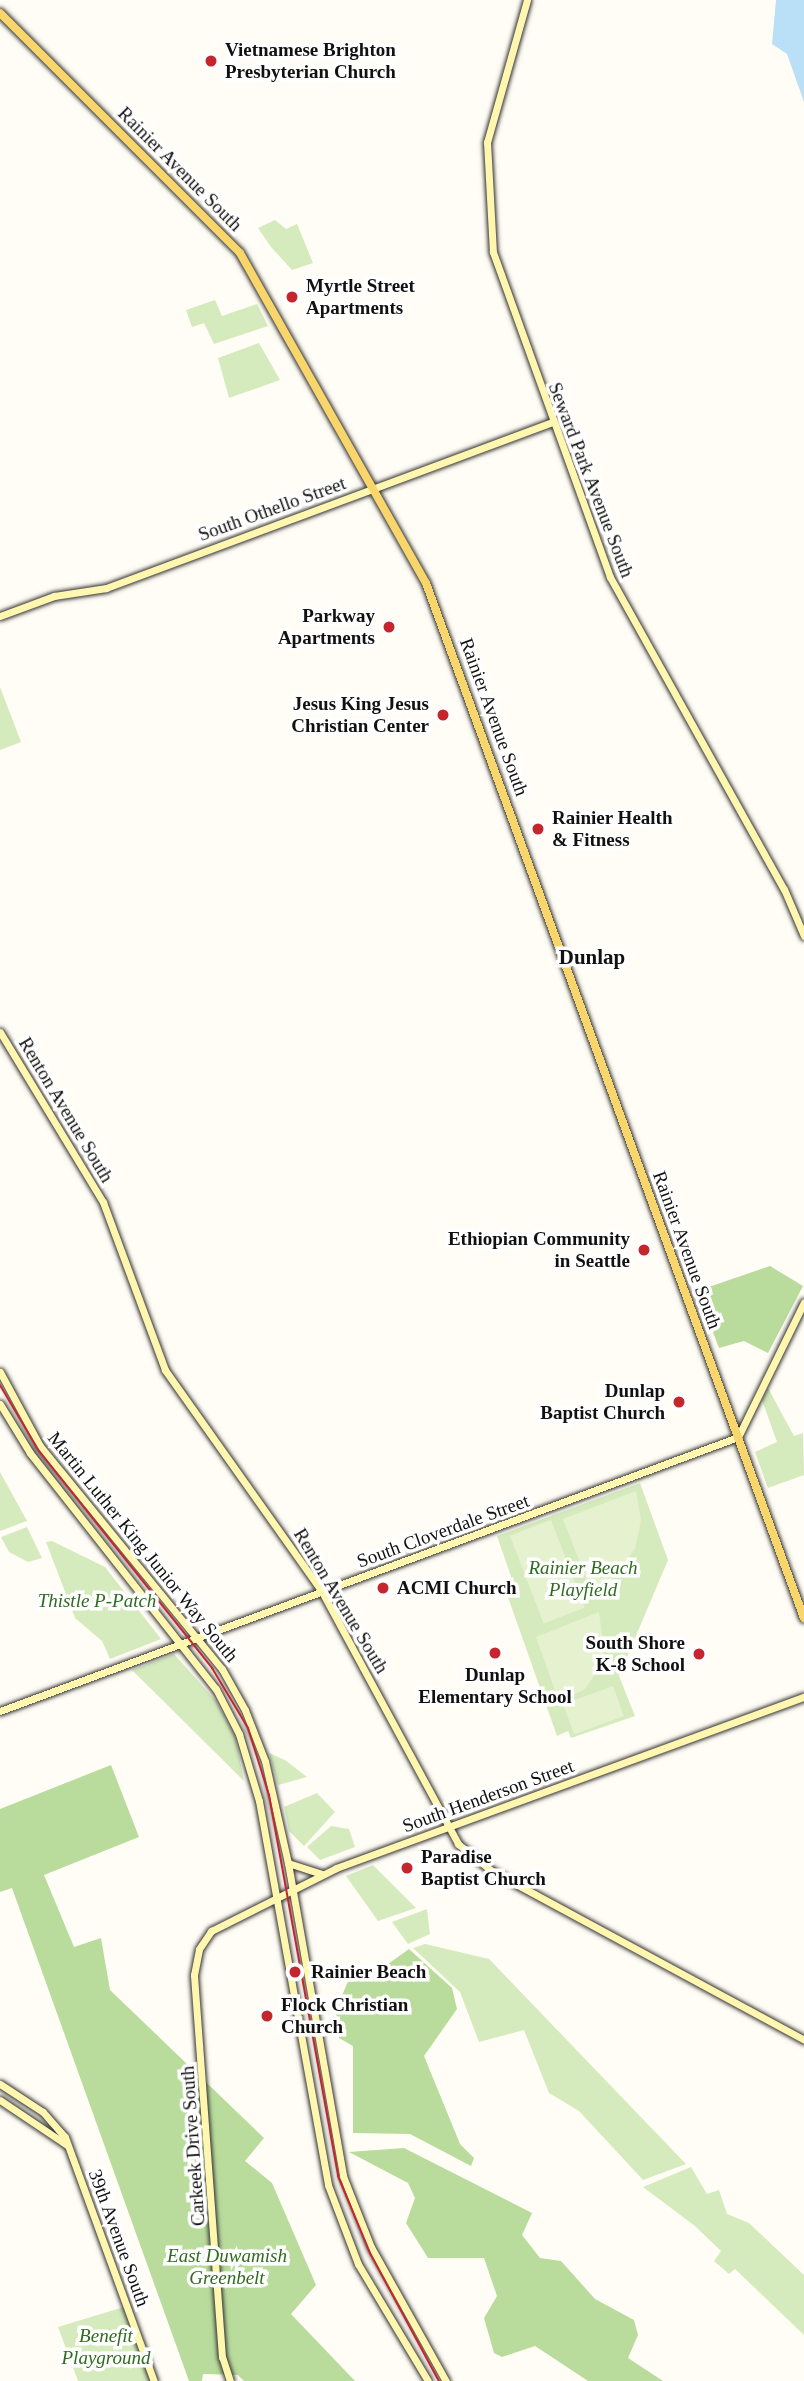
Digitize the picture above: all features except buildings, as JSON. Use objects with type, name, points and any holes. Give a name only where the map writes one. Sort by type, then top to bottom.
[{"type":"main road","name":"Seward Park Avenue South","points":[[527,0],[487,142],[488,208],[493,252],[610,577],[784,888],[804,936]]},
{"type":"main road","name":"Rainier Avenue South","points":[[0,13],[240,253],[436,605],[804,1618]]},
{"type":"main road","name":"South Othello Street","points":[[0,616],[54,596],[106,588],[552,422]]},
{"type":"main road","name":"Renton Avenue South","points":[[0,1032],[103,1202],[165,1370],[322,1592],[446,1828],[492,1871],[804,2040]]},
{"type":"main road","points":[[738,1437],[804,1302]]},
{"type":"main road","name":"Martin Luther King Junior Way South","points":[[0,1372],[47,1455],[230,1681],[256,1735],[288,1863],[343,2176],[371,2248],[446,2381]]},
{"type":"main road","name":"Martin Luther King Junior Way South","points":[[0,1404],[30,1452],[216,1689],[244,1745],[328,2185],[359,2264],[428,2381]]},
{"type":"main road","name":"South Cloverdale Street","points":[[0,1711],[738,1437]]},
{"type":"main road","name":"South Henderson Street","points":[[199,1950],[221,1923],[323,1874],[804,1698]]},
{"type":"main road","points":[[288,1863],[323,1874]]},
{"type":"main road","name":"Carkeek Drive South","points":[[199,1950],[194,1975],[222,2357],[230,2381]]},
{"type":"main road","name":"39th Avenue South","points":[[0,2084],[53,2121],[68,2146],[154,2381]]},
{"type":"main road","points":[[0,2100],[68,2146]]},
{"type":"green space","points":[[275,220],[286,229],[297,224],[313,263],[292,270],[271,247],[258,228]]},
{"type":"green space","points":[[215,300],[222,316],[257,304],[268,326],[214,344],[204,323],[192,327],[186,310]]},
{"type":"green space","points":[[259,343],[280,380],[229,398],[218,358]]},
{"type":"green space","points":[[0,687],[21,742],[0,750]]},
{"type":"green space","points":[[770,1266],[803,1286],[768,1353],[744,1341],[719,1348],[697,1291]]},
{"type":"green space","points":[[768,1388],[794,1436],[803,1433],[804,1475],[768,1488],[755,1452],[777,1442],[762,1400]]},
{"type":"green space","points":[[0,1472],[27,1521],[0,1531]]},
{"type":"green space","name":"Rainier Beach Playfield","points":[[640,1483],[668,1560],[619,1676],[635,1716],[571,1738],[568,1731],[557,1736],[504,1586],[513,1582],[497,1536]]},
{"type":"green space","points":[[636,1491],[641,1520],[635,1549],[615,1577],[591,1591],[563,1519]]},
{"type":"green space","points":[[551,1520],[585,1608],[544,1624],[510,1536]]},
{"type":"green space","points":[[27,1527],[42,1558],[28,1562],[9,1552],[1,1537]]},
{"type":"green space","name":"Thistle P-Patch","points":[[52,1541],[105,1567],[161,1639],[110,1659],[102,1641],[75,1618],[46,1542]]},
{"type":"green space","points":[[599,1612],[605,1659],[585,1689],[559,1702],[536,1637]]},
{"type":"green space","points":[[174,1654],[216,1701],[235,1736],[244,1781],[132,1670]]},
{"type":"green space","points":[[613,1686],[624,1716],[574,1734],[563,1704]]},
{"type":"green space","points":[[269,1753],[285,1760],[307,1777],[278,1785]]},
{"type":"green space","name":"East Duwamish Greenbelt","points":[[111,1765],[139,1837],[44,1875],[74,1947],[101,1938],[110,1990],[264,2138],[245,2161],[272,2183],[316,2285],[291,2314],[355,2381],[244,2381],[238,2375],[203,2374],[202,2381],[189,2381],[12,1888],[0,1892],[0,1809]]},
{"type":"green space","points":[[317,1793],[335,1812],[304,1846],[289,1831],[284,1807]]},
{"type":"green space","points":[[331,1826],[349,1829],[355,1847],[320,1860],[307,1847]]},
{"type":"green space","points":[[373,1865],[416,1908],[378,1921],[346,1876]]},
{"type":"green space","points":[[427,1909],[430,1934],[408,1944],[392,1922]]},
{"type":"green space","points":[[425,1944],[489,1959],[686,2164],[643,2180],[579,2111],[549,2093],[524,2030],[479,2042],[460,1992],[413,1948]]},
{"type":"green space","points":[[409,1949],[452,1988],[457,2009],[424,2056],[460,2144],[474,2158],[471,2166],[410,2134],[353,2133],[353,2046],[339,2038],[336,2010],[349,1979],[362,1973],[370,1977]]},
{"type":"green space","points":[[404,2148],[532,2213],[522,2235],[540,2258],[561,2261],[595,2299],[634,2320],[638,2335],[628,2358],[663,2381],[588,2381],[535,2346],[502,2357],[494,2353],[484,2318],[497,2296],[484,2258],[428,2258],[406,2223],[415,2198],[408,2183],[349,2152]]},
{"type":"green space","points":[[691,2167],[707,2194],[719,2190],[727,2214],[749,2223],[804,2275],[804,2335],[735,2269],[729,2274],[714,2261],[721,2251],[695,2226],[643,2187]]},
{"type":"green space","name":"Benefit Playground","points":[[127,2306],[155,2381],[78,2381],[58,2327]]},
{"type":"water","points":[[776,0],[804,0],[804,102],[787,54],[772,44]]},
{"type":"tram line","points":[[0,1385],[39,1451],[212,1668],[248,1728],[269,1795],[338,2176],[370,2253],[439,2381]]},
{"type":"place","name":"Vietnamese Brighton Presbyterian Church","points":[[211,61]]},
{"type":"place","name":"Myrtle Street Apartments","points":[[292,297]]},
{"type":"place","name":"Parkway Apartments","points":[[389,627]]},
{"type":"place","name":"Jesus King Jesus Christian Center","points":[[443,715]]},
{"type":"place","name":"Rainier Health & Fitness","points":[[538,829]]},
{"type":"place","name":"Ethiopian Community in Seattle","points":[[644,1250]]},
{"type":"place","name":"Dunlap Baptist Church","points":[[679,1402]]},
{"type":"place","name":"ACMI Church","points":[[383,1588]]},
{"type":"place","name":"Dunlap Elementary School","points":[[495,1653]]},
{"type":"place","name":"South Shore K-8 School","points":[[699,1654]]},
{"type":"place","name":"Paradise Baptist Church","points":[[407,1868]]},
{"type":"place","name":"Rainier Beach","points":[[295,1972]]},
{"type":"place","name":"Flock Christian Church","points":[[267,2016]]},
{"type":"district","name":"Dunlap","points":[[592,957]]}]
